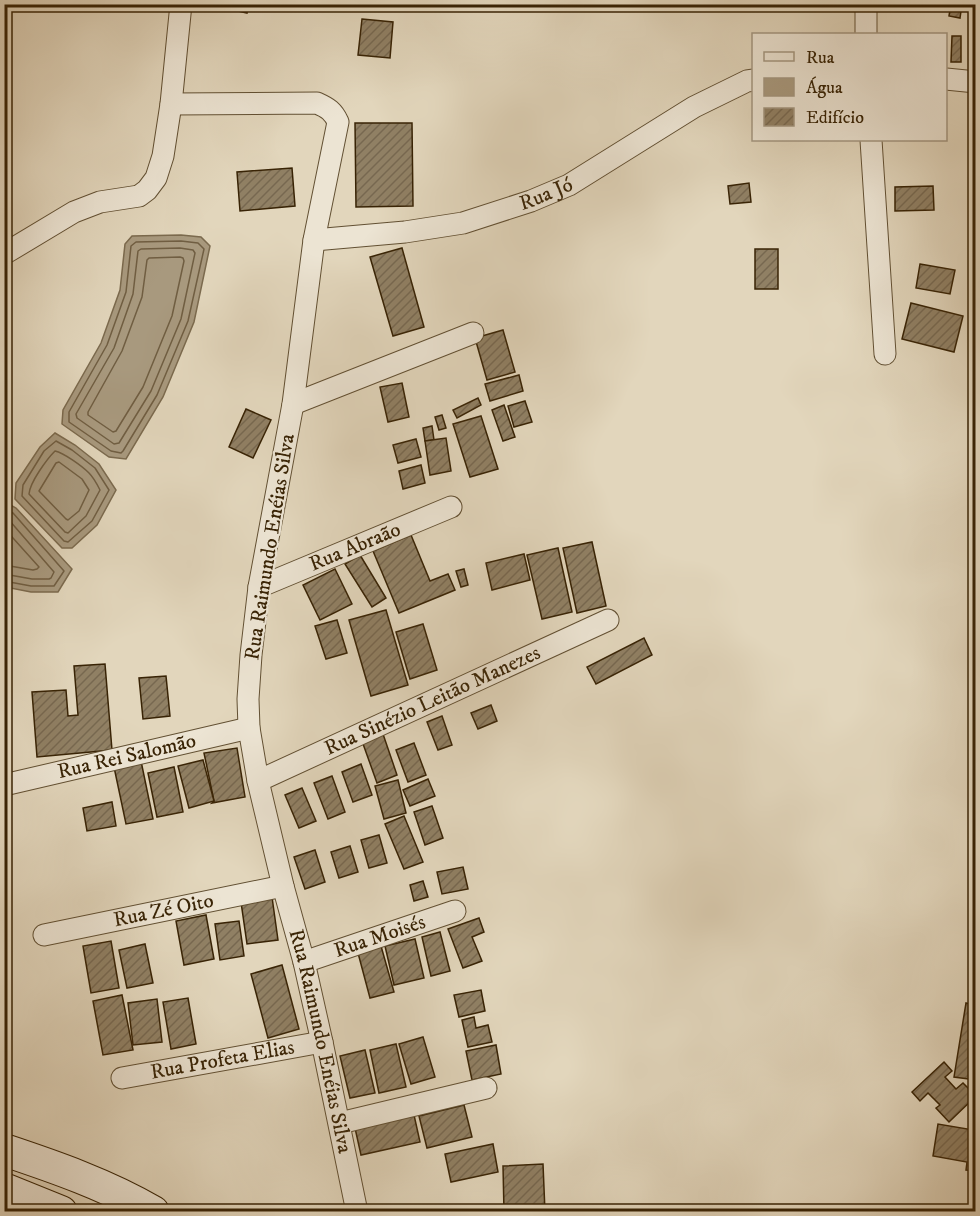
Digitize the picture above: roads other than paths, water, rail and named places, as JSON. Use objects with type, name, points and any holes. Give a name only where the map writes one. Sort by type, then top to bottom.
[{"type":"main road","points":[[4,1150],[87,1180],[153,1212]]},
{"type":"main road","points":[[4,1189],[61,1212]]},
{"type":"street","points":[[4,254],[74,212],[100,202],[139,196],[156,178],[163,156],[171,104],[181,4]]},
{"type":"street","points":[[866,4],[866,33]]},
{"type":"street","points":[[947,79],[975,82]]},
{"type":"street","name":"Rua Jó","points":[[314,240],[405,232],[463,223],[531,201],[569,185],[694,107],[752,80]]},
{"type":"street","name":"Rua Raimundo Enéias Silva","points":[[171,104],[317,103],[334,112],[338,122],[314,240],[293,404],[259,586],[248,699],[249,728],[258,781],[304,962],[340,1123],[357,1212]]},
{"type":"street","points":[[871,141],[885,354]]},
{"type":"street","points":[[293,404],[473,333]]},
{"type":"street","name":"Rua Abraão","points":[[259,586],[451,507]]},
{"type":"street","name":"Rua Sinézio Leitão Manezes","points":[[258,781],[608,620]]},
{"type":"street","name":"Rua Rei Salomão","points":[[4,785],[249,728]]},
{"type":"street","name":"Rua Zé Oito","points":[[44,935],[283,886]]},
{"type":"street","name":"Rua Moisés","points":[[304,962],[455,910]]},
{"type":"street","name":"Rua Profeta Elias","points":[[122,1078],[322,1042]]},
{"type":"street","points":[[340,1123],[486,1088]]},
{"type":"water","points":[[132,236],[201,237],[210,246],[194,322],[163,397],[126,459],[109,457],[62,424],[63,410],[101,343],[120,290],[125,244]]},
{"type":"water","points":[[55,433],[99,464],[116,490],[97,525],[72,548],[62,548],[15,499],[16,483],[40,447]]},
{"type":"water","points":[[5,502],[16,508],[72,569],[58,592],[31,592],[5,587]]}]
